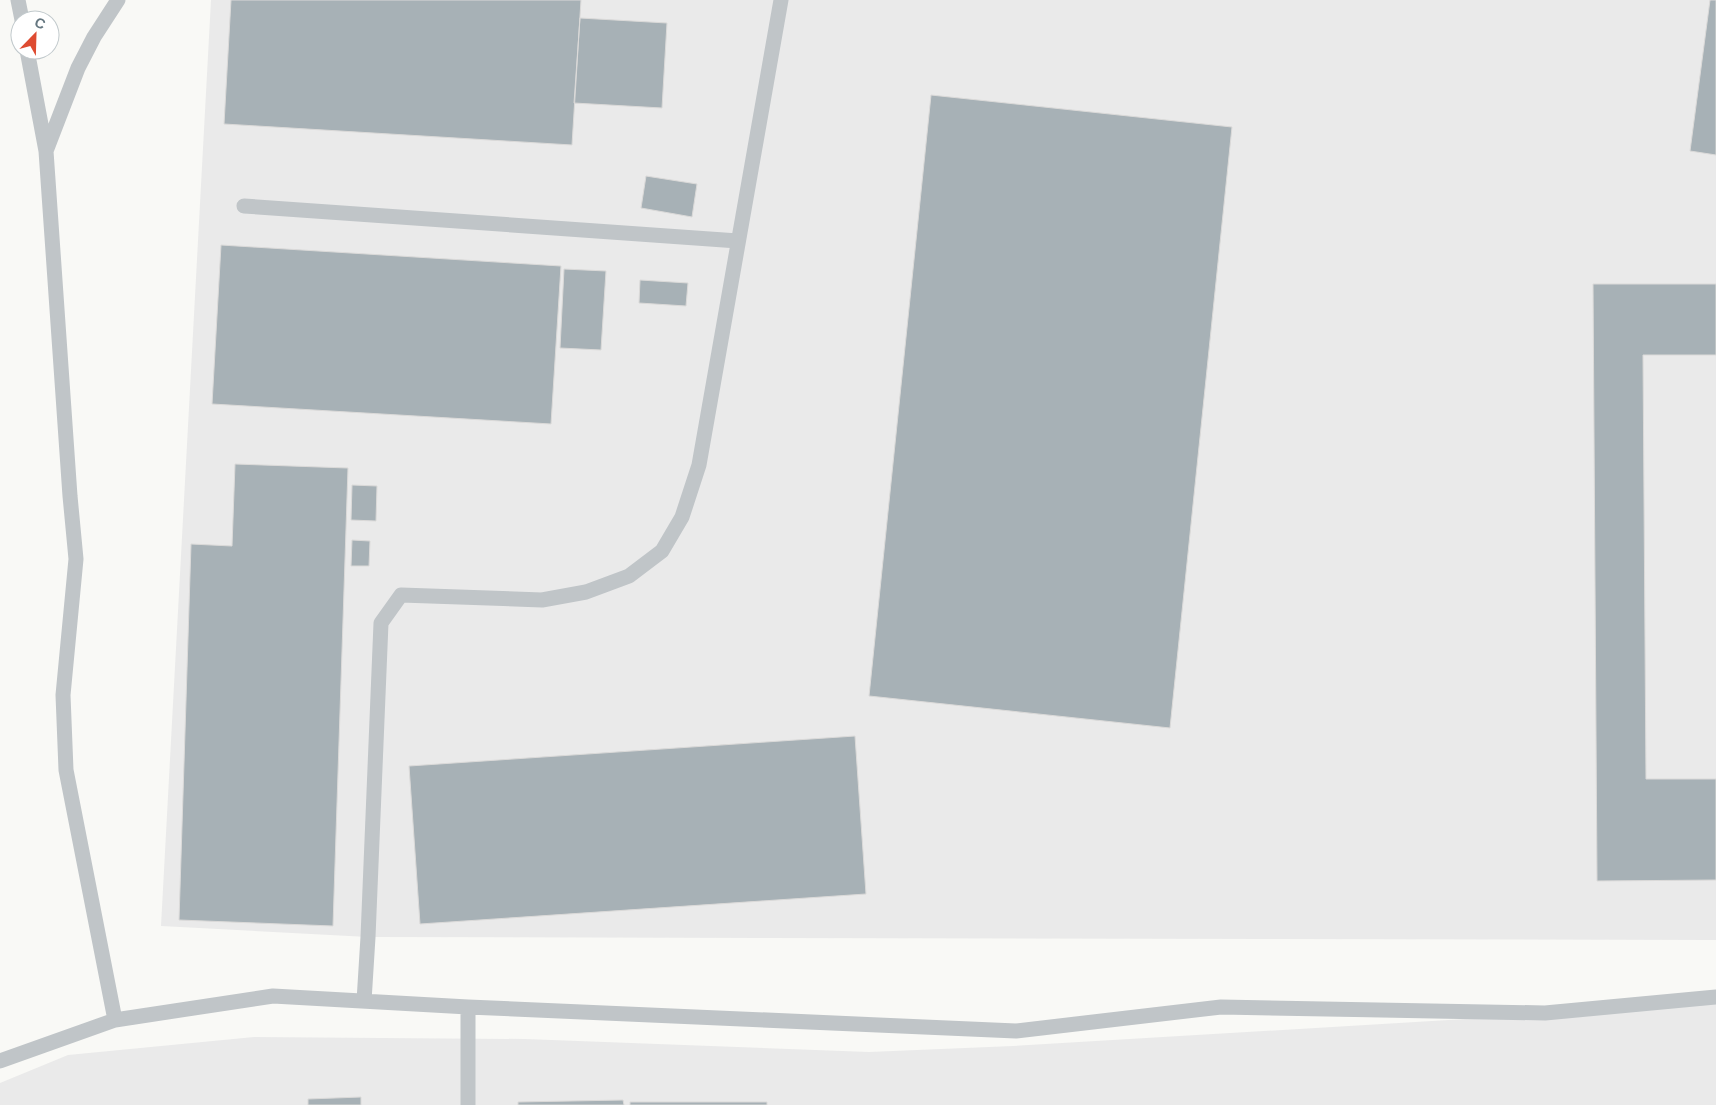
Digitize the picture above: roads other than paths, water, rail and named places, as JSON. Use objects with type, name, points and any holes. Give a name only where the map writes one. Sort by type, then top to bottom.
[{"type":"lane","points":[[46,152],[78,68],[94,37],[118,0]]},
{"type":"lane","points":[[364,1001],[381,623],[401,595],[542,600],[586,592],[629,576],[662,551],[682,517],[699,465],[781,0]]},
{"type":"lane","points":[[29,60],[46,152],[68,476],[76,559],[63,694],[66,770],[115,1020]]},
{"type":"lane","points":[[244,206],[738,241]]},
{"type":"lane","points":[[0,1061],[115,1020],[273,996],[468,1007],[1016,1031],[1221,1007],[1545,1013],[1716,997]]},
{"type":"lane","points":[[468,1007],[468,1105]]}]
